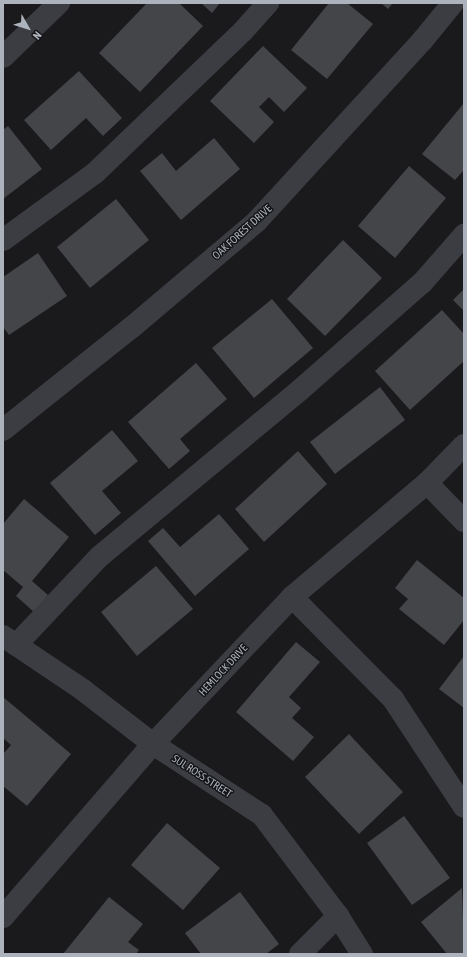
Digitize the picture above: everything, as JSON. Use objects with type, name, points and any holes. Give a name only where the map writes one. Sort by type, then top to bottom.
[{"type":"street","points":[[3,57],[58,3]]},
{"type":"street","points":[[3,240],[96,173],[243,31],[268,3]]},
{"type":"street","name":"OAK FOREST DRIVE","points":[[3,430],[131,328],[257,221],[422,41],[453,3]]},
{"type":"street","points":[[10,641],[99,557],[300,390],[410,293],[464,234]]},
{"type":"street","name":"HEMLOCK DRIVE","points":[[3,917],[153,744],[292,597],[427,483],[464,445]]},
{"type":"street","points":[[427,483],[464,521]]},
{"type":"street","points":[[292,597],[392,699],[464,807]]},
{"type":"street","name":"SUL ROSS STREET","points":[[10,641],[84,690],[153,744],[262,815],[338,916],[362,954]]},
{"type":"street","points":[[300,954],[338,916]]},
{"type":"building","points":[[147,3],[179,3],[203,26],[140,92],[99,53]]},
{"type":"building","points":[[201,3],[220,3],[212,13]]},
{"type":"building","points":[[329,3],[347,3],[373,24],[327,79],[291,50]]},
{"type":"building","points":[[381,3],[393,3],[388,9]]},
{"type":"building","points":[[263,46],[307,88],[284,112],[269,97],[259,107],[274,122],[254,143],[210,101]]},
{"type":"building","points":[[79,71],[122,118],[103,136],[86,118],[51,150],[24,120]]},
{"type":"building","points":[[464,103],[464,170],[455,180],[422,154]]},
{"type":"building","points":[[8,126],[42,169],[3,199],[3,130]]},
{"type":"building","points":[[214,138],[240,169],[181,220],[140,171],[162,153],[176,171]]},
{"type":"building","points":[[409,166],[446,198],[395,258],[358,226]]},
{"type":"building","points":[[116,199],[149,240],[90,288],[57,247]]},
{"type":"building","points":[[343,240],[382,278],[325,336],[287,299]]},
{"type":"building","points":[[38,253],[67,296],[9,335],[3,327],[3,277]]},
{"type":"building","points":[[464,289],[464,311],[453,300]]},
{"type":"building","points":[[272,299],[313,348],[254,398],[212,348]]},
{"type":"building","points":[[442,310],[464,334],[464,361],[410,410],[375,371]]},
{"type":"building","points":[[196,363],[227,399],[180,439],[190,451],[169,469],[128,422]]},
{"type":"building","points":[[380,387],[405,420],[335,474],[310,442]]},
{"type":"building","points":[[112,430],[138,461],[102,491],[121,513],[95,535],[50,483]]},
{"type":"building","points":[[298,451],[327,484],[264,542],[235,509]]},
{"type":"building","points":[[24,499],[69,537],[32,581],[48,595],[34,612],[16,596],[23,587],[3,570],[3,524]]},
{"type":"building","points":[[219,514],[249,549],[195,596],[148,541],[163,528],[180,547]]},
{"type":"building","points":[[417,560],[464,598],[464,620],[444,645],[399,609],[408,599],[395,588]]},
{"type":"building","points":[[156,566],[193,609],[137,656],[101,612]]},
{"type":"building","points":[[296,642],[320,662],[289,697],[301,708],[292,718],[314,737],[293,761],[236,712]]},
{"type":"building","points":[[464,656],[464,708],[439,689]]},
{"type":"building","points":[[3,697],[71,754],[27,806],[3,786],[3,754],[11,745],[3,738]]},
{"type":"building","points":[[349,734],[403,792],[359,834],[305,777]]},
{"type":"building","points":[[404,816],[450,878],[412,905],[367,843]]},
{"type":"building","points":[[167,823],[220,868],[183,910],[131,865]]},
{"type":"building","points":[[462,888],[464,954],[447,954],[421,922]]},
{"type":"building","points":[[240,892],[279,944],[266,954],[201,954],[185,933]]},
{"type":"building","points":[[109,897],[143,924],[128,942],[139,950],[136,954],[63,954]]}]
